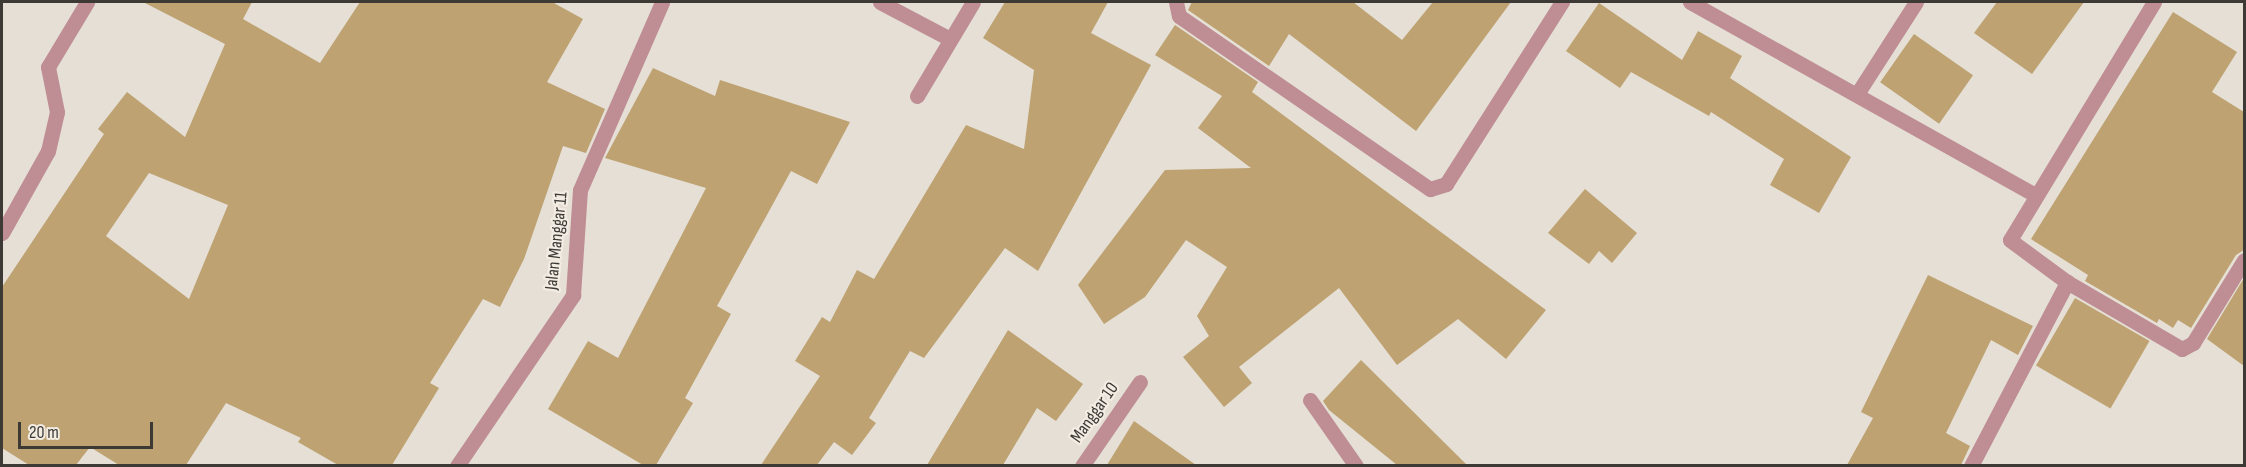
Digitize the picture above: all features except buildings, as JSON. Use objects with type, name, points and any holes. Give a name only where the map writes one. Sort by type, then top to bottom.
[{"type":"street","points":[[2,233],[48,151],[57,112],[48,67],[87,2]]},
{"type":"street","name":"Jalan Manggar 11","points":[[457,465],[573,295],[580,190],[662,2]]},
{"type":"street","points":[[880,2],[950,39]]},
{"type":"street","points":[[917,96],[973,2]]},
{"type":"street","points":[[1176,2],[1179,16],[1430,189],[1446,184],[1562,2]]},
{"type":"street","points":[[1690,2],[2033,194]]},
{"type":"street","points":[[1857,94],[1916,2]]},
{"type":"street","points":[[2154,2],[2033,194],[2010,240],[2067,282],[2182,348],[2193,343],[2244,260]]},
{"type":"street","points":[[1971,465],[2067,282]]},
{"type":"street","name":"Manggar 10","points":[[1082,465],[1140,382]]},
{"type":"street","points":[[1310,400],[1356,465]]}]
